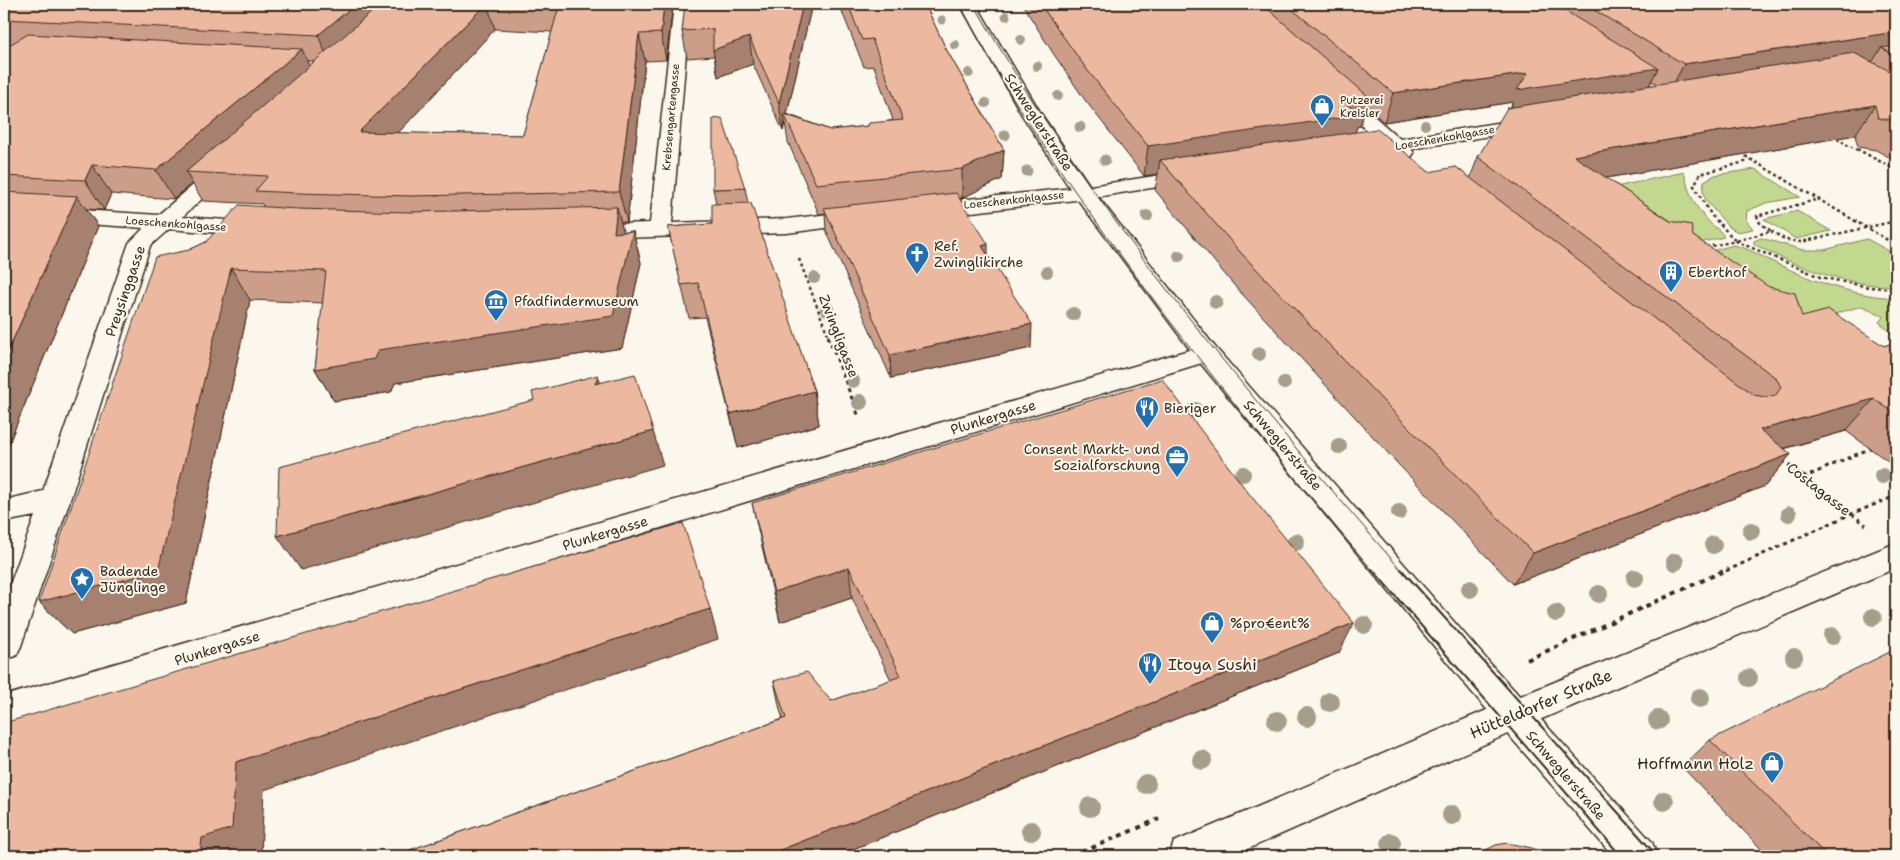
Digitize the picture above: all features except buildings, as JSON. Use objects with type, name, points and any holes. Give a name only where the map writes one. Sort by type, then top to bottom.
[{"type":"street","name":"Krebsengartengasse","points":[[660,230],[682,4]]},
{"type":"street","name":"Schweglerstraße","points":[[968,4],[1032,115],[1084,193],[1206,353],[1513,716],[1638,856]]},
{"type":"street","points":[[1321,80],[1420,165]]},
{"type":"street","name":"Loeschenkohlgasse","points":[[1347,154],[1550,120]]},
{"type":"street","name":"Preysinggasse","points":[[4,646],[55,500],[140,243],[237,156]]},
{"type":"street","name":"Loeschenkohlgasse","points":[[912,212],[1084,193],[1211,174]]},
{"type":"street","name":"Loeschenkohlgasse","points":[[4,211],[275,230]]},
{"type":"street","points":[[562,232],[787,226],[883,215]]},
{"type":"street","name":"Plunkergasse","points":[[4,712],[1206,353]]},
{"type":"street","points":[[4,511],[55,500]]},
{"type":"street","name":"Hütteldorfer Straße","points":[[1188,856],[1513,716],[1896,555]]},
{"type":"path","points":[[1828,134],[1896,170]]},
{"type":"path","points":[[1731,154],[1750,151]]},
{"type":"path","points":[[1740,153],[1896,245]]},
{"type":"path","points":[[1752,160],[1700,174],[1694,186],[1716,223],[1736,241],[1820,277],[1869,287],[1896,289]]},
{"type":"path","points":[[1819,200],[1757,216],[1760,223],[1786,240],[1801,242],[1896,221]]},
{"type":"path","name":"Zwingligasse","points":[[787,226],[873,453]]},
{"type":"path","points":[[1702,248],[1771,231]]},
{"type":"path","points":[[1803,478],[1871,448]]},
{"type":"path","name":"Costagasse","points":[[1775,454],[1803,478],[1874,531]]},
{"type":"path","points":[[1483,680],[1851,514],[1896,496]]},
{"type":"green space","points":[[1755,169],[1800,197],[1766,203],[1747,211],[1746,220],[1753,229],[1738,232],[1729,227],[1706,201],[1703,192],[1704,181],[1715,175]]},
{"type":"green space","points":[[1684,172],[1690,193],[1696,205],[1704,217],[1724,237],[1679,248],[1593,192]]},
{"type":"green space","points":[[1797,211],[1831,231],[1796,239],[1764,219]]},
{"type":"green space","points":[[1761,238],[1803,250],[1824,250],[1867,239],[1896,255],[1896,286],[1860,283],[1823,274],[1786,260],[1754,244],[1754,241]]},
{"type":"green space","points":[[1734,245],[1825,284],[1867,295],[1896,298],[1896,337],[1879,322],[1884,316],[1862,306],[1793,326],[1692,256]]},
{"type":"tram line","points":[[960,4],[1009,92],[1045,148],[1135,275],[1234,403],[1373,571]]},
{"type":"tram line","points":[[974,4],[1068,155],[1173,298],[1286,436],[1402,571]]},
{"type":"tram line","points":[[1372,569],[1621,856]]},
{"type":"tram line","points":[[1401,569],[1657,856]]},
{"type":"place","name":"Putzerei Kreisler","points":[[1322,127]]},
{"type":"place","name":"Ref. Zwinglikirche","points":[[917,275]]},
{"type":"place","name":"Eberthof","points":[[1671,293]]},
{"type":"place","name":"Pfadfindermuseum","points":[[496,322]]},
{"type":"place","name":"Bieriger","points":[[1147,429]]},
{"type":"place","name":"Consent Markt- und Sozialforschung","points":[[1177,478]]},
{"type":"place","name":"Badende Jünglinge","points":[[82,600]]},
{"type":"place","name":"%pro€ent%","points":[[1212,644]]},
{"type":"place","name":"Itoya Sushi","points":[[1150,685]]},
{"type":"place","name":"Hoffmann Holz","points":[[1772,784]]}]
